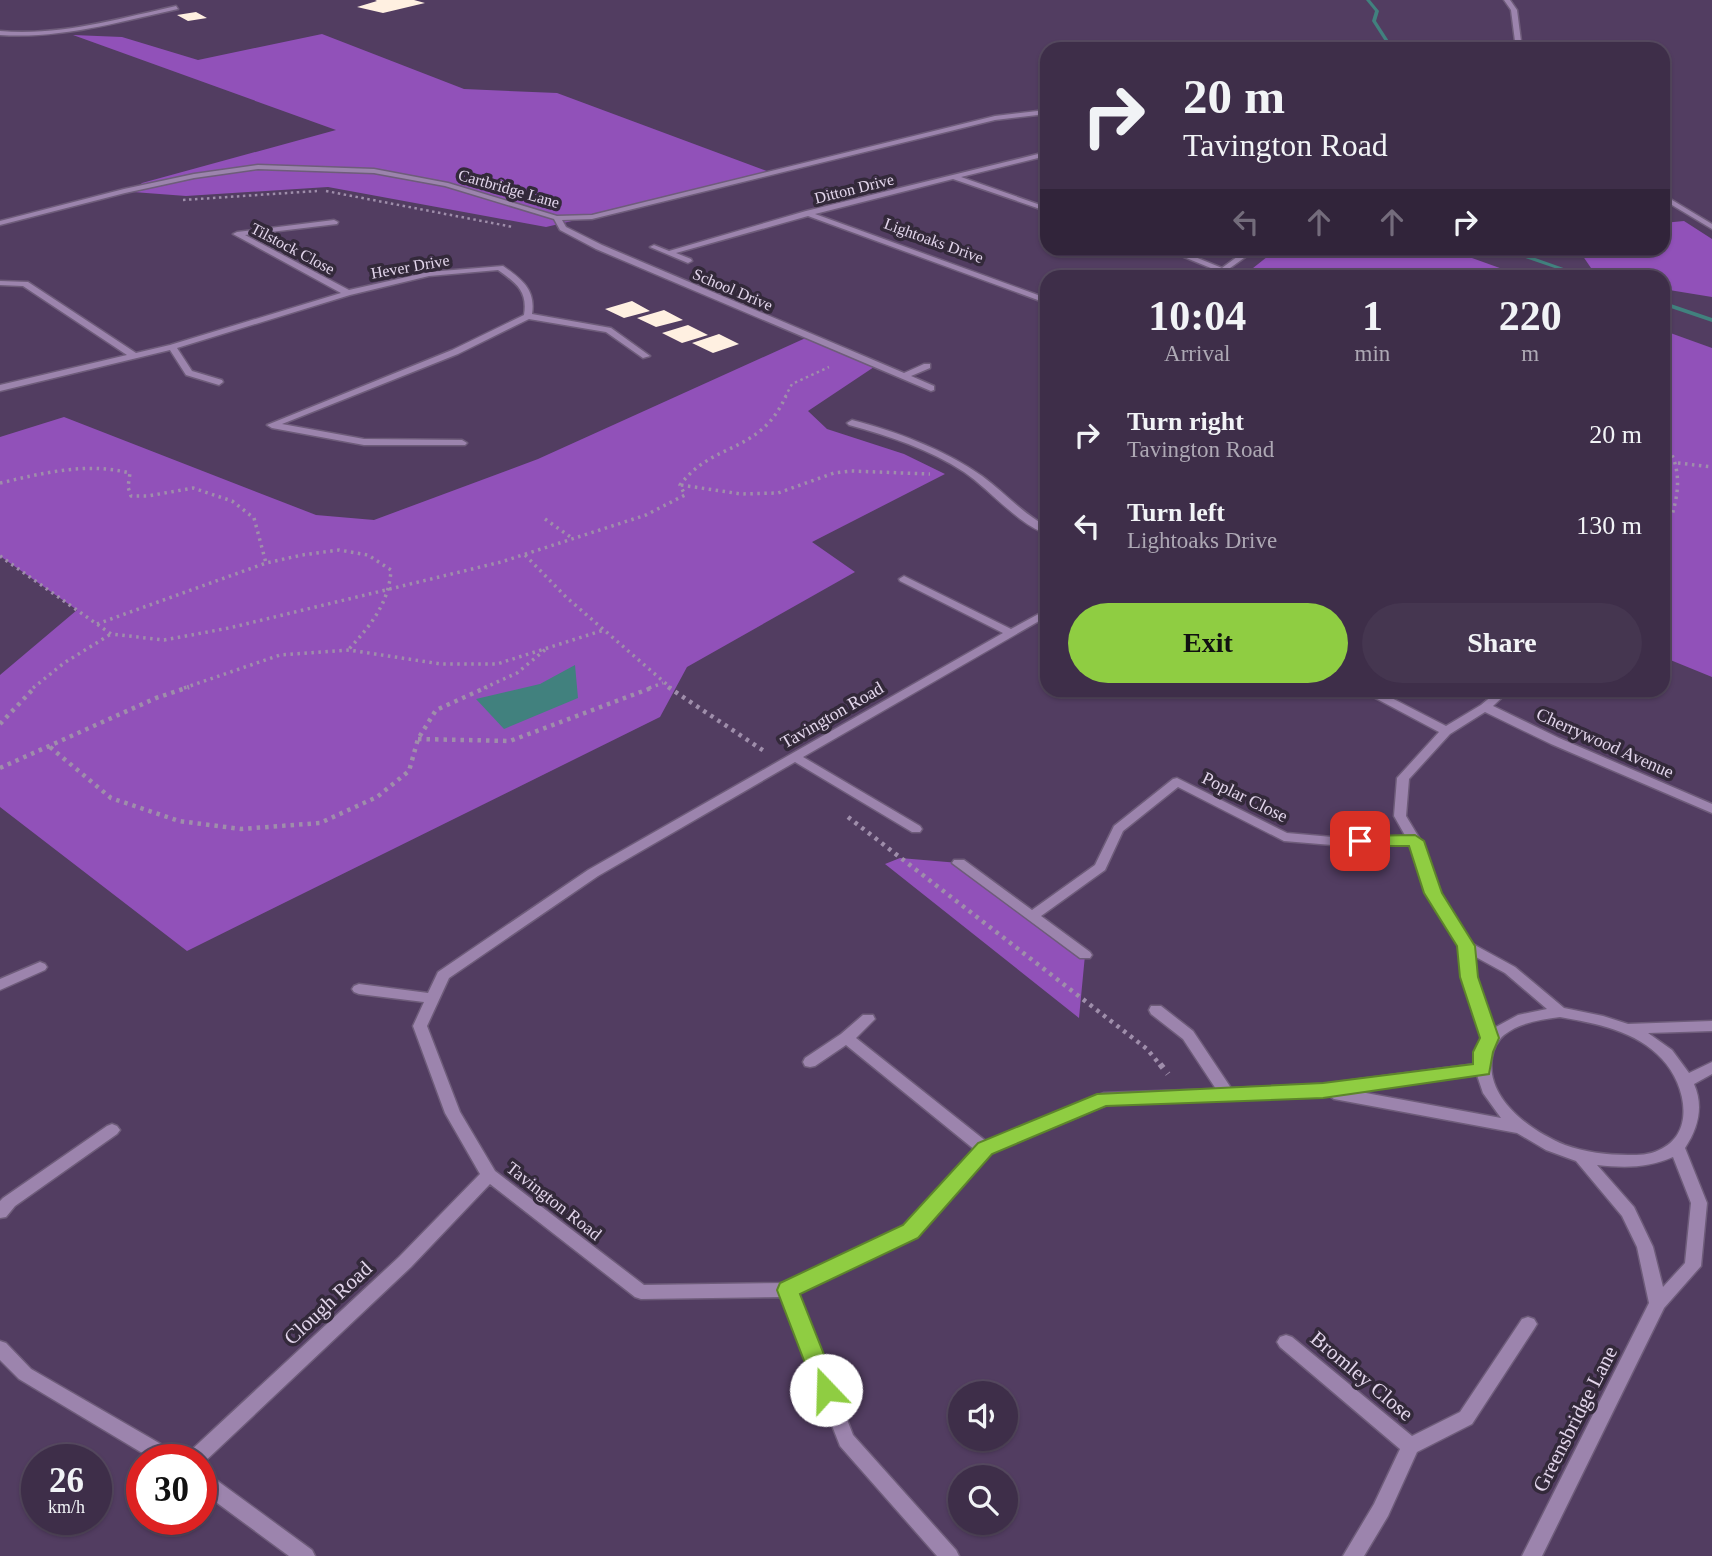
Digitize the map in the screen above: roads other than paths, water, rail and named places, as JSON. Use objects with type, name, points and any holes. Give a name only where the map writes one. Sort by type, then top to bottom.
[{"type":"street","points":[[1507,0],[1514,10],[1518,42]]},
{"type":"street","points":[[0,33],[22,36],[47,34],[176,8]]},
{"type":"street","name":"Cartbridge Lane","points":[[0,223],[124,191],[194,176],[258,167],[374,171],[446,184],[557,218],[592,217],[995,118],[1040,113]]},
{"type":"street","name":"Ditton Drive","points":[[669,253],[809,213],[1040,157]]},
{"type":"street","points":[[955,178],[1040,207]]},
{"type":"street","points":[[1670,203],[1712,227]]},
{"type":"street","name":"Lightoaks Drive","points":[[809,213],[1040,299]]},
{"type":"street","name":"School Drive","points":[[557,218],[563,228],[598,247],[931,388]]},
{"type":"street","name":"Tilstock Close","points":[[334,222],[237,234],[348,293]]},
{"type":"street","points":[[654,247],[688,261]]},
{"type":"street","points":[[1182,256],[1212,270]]},
{"type":"street","points":[[1226,270],[1245,256]]},
{"type":"street","name":"Hever Drive","points":[[0,388],[173,347],[348,293],[429,274],[500,268],[521,283],[530,303],[528,317]]},
{"type":"street","points":[[0,283],[25,284],[133,355]]},
{"type":"street","points":[[462,443],[364,442],[272,425],[455,352],[528,317],[608,330],[646,356]]},
{"type":"street","points":[[173,347],[189,373],[219,382]]},
{"type":"street","points":[[904,376],[927,366]]},
{"type":"street","points":[[852,423],[895,435],[936,452],[973,475],[1040,526]]},
{"type":"street","points":[[904,579],[1011,633]]},
{"type":"street","name":"Tavington Road","points":[[1040,616],[593,873],[443,975],[420,1026],[453,1114],[489,1175],[641,1292],[788,1290],[910,1231],[985,1149],[1104,1099],[1323,1090],[1482,1069]]},
{"type":"street","points":[[1381,697],[1446,731]]},
{"type":"street","points":[[1490,1038],[1469,977],[1466,946],[1433,893],[1415,841],[1400,816],[1403,778],[1446,731],[1497,697]]},
{"type":"street","name":"Cherrywood Avenue","points":[[1485,707],[1555,741],[1712,809]]},
{"type":"street","points":[[790,761],[916,829]]},
{"type":"street","name":"Poplar Close","points":[[1032,916],[1100,867],[1118,829],[1177,782],[1284,837],[1332,841],[1415,841]]},
{"type":"street","points":[[959,863],[1085,955]]},
{"type":"street","points":[[1466,946],[1510,970],[1560,1012]]},
{"type":"street","points":[[0,985],[40,967]]},
{"type":"street","points":[[359,989],[432,998]]},
{"type":"street","points":[[1156,1010],[1188,1035],[1228,1095]]},
{"type":"street","points":[[1560,1012],[1597,1017],[1629,1029],[1669,1056],[1688,1080],[1696,1104],[1693,1130],[1677,1147],[1657,1158],[1631,1162],[1582,1157],[1550,1146],[1522,1128],[1499,1107],[1488,1090],[1482,1069],[1483,1052],[1490,1038],[1508,1023],[1536,1013],[1560,1012]]},
{"type":"street","points":[[810,1062],[846,1038],[868,1019]]},
{"type":"street","points":[[1629,1029],[1712,1027]]},
{"type":"street","points":[[846,1038],[985,1149]]},
{"type":"street","points":[[1688,1080],[1712,1067]]},
{"type":"street","name":"Tavington Road","points":[[1323,1090],[1522,1128]]},
{"type":"street","points":[[0,1212],[9,1202],[112,1130]]},
{"type":"street","name":"Greensbridge Lane","points":[[1532,1556],[1658,1303],[1693,1266],[1699,1203],[1677,1147]]},
{"type":"street","points":[[1582,1157],[1628,1212],[1646,1247],[1658,1303]]},
{"type":"street","name":"Clough Road","points":[[211,1444],[405,1262],[489,1175]]},
{"type":"street","points":[[788,1290],[846,1440],[949,1556]]},
{"type":"street","points":[[1410,1446],[1466,1418],[1528,1324]]},
{"type":"street","name":"Bromley Close","points":[[1286,1342],[1410,1446],[1381,1510],[1353,1556]]},
{"type":"street","points":[[0,1348],[24,1374],[144,1444]]},
{"type":"street","points":[[217,1492],[305,1556]]},
{"type":"waterway","points":[[1368,0],[1377,11],[1374,21],[1388,42]]},
{"type":"waterway","points":[[1523,256],[1565,270]]},
{"type":"waterway","points":[[1670,306],[1712,320]]}]
